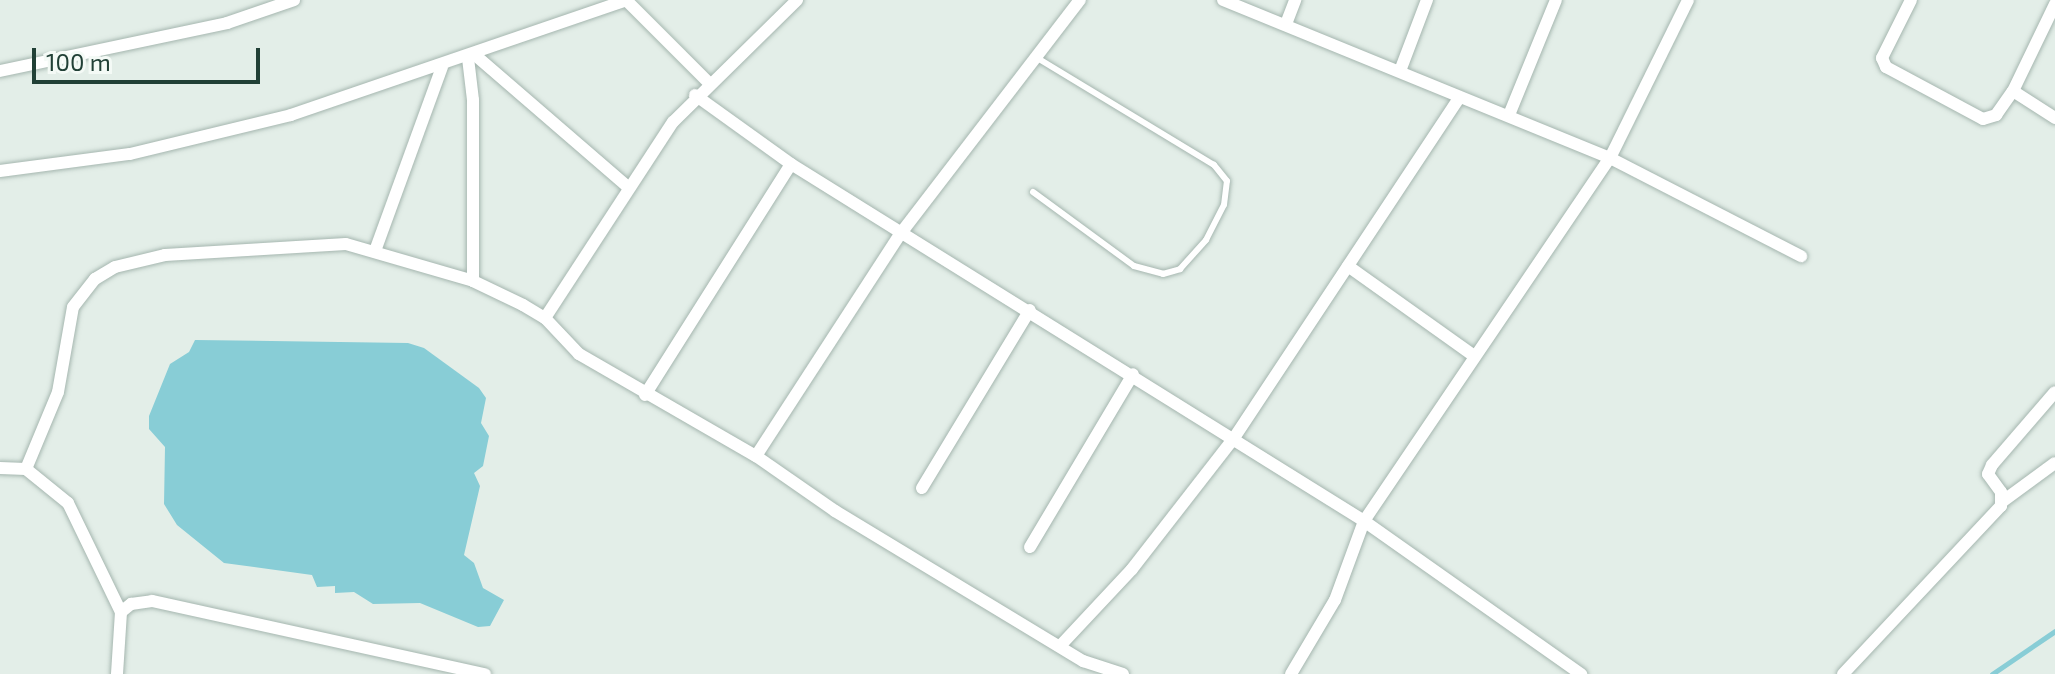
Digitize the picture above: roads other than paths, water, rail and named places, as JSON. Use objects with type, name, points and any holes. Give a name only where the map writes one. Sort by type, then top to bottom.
[{"type":"street","points":[[0,71],[227,23],[294,0]]},
{"type":"street","points":[[0,171],[144,151],[291,115],[442,67],[626,0],[709,83]]},
{"type":"street","points":[[545,318],[628,187],[695,95],[797,0]]},
{"type":"street","points":[[756,456],[901,233],[1080,0]]},
{"type":"street","points":[[1223,0],[1400,71],[1458,99],[1509,115],[1610,158],[1801,256]]},
{"type":"street","points":[[1286,24],[1295,0]]},
{"type":"street","points":[[1400,71],[1427,0]]},
{"type":"street","points":[[1509,115],[1556,0]]},
{"type":"street","points":[[1291,674],[1335,600],[1364,521],[1610,158],[1688,0]]},
{"type":"street","points":[[1911,0],[1882,58],[1886,67],[1983,119],[1996,115],[2013,91],[2055,4]]},
{"type":"street","points":[[472,56],[628,187]]},
{"type":"street","points":[[472,56],[473,281]]},
{"type":"street","points":[[375,251],[442,67]]},
{"type":"street","points":[[2013,91],[2055,118]]},
{"type":"street","points":[[695,95],[791,164],[1133,374],[1364,521],[1581,674]]},
{"type":"street","points":[[1060,646],[1132,569],[1234,438],[1458,99]]},
{"type":"street","points":[[645,395],[791,164]]},
{"type":"street","points":[[26,469],[58,392],[73,307],[88,286],[115,267],[165,255],[346,244],[473,281],[545,318],[579,354],[645,395],[756,456],[835,511],[1083,661],[1123,674]]},
{"type":"street","points":[[1348,266],[1474,356]]},
{"type":"street","points":[[922,488],[1030,310]]},
{"type":"street","points":[[1030,547],[1133,374]]},
{"type":"street","points":[[2003,501],[1990,481],[1992,465],[2055,392]]},
{"type":"street","points":[[1843,674],[2003,501],[2055,463]]},
{"type":"street","points":[[0,468],[26,469],[68,503],[121,612],[117,674]]},
{"type":"street","points":[[121,612],[131,604],[152,601],[485,674]]},
{"type":"lane","points":[[1033,192],[1134,266],[1163,274],[1180,269],[1206,240],[1224,205],[1227,181],[1214,165],[1036,57]]},
{"type":"water","points":[[195,340],[408,343],[424,348],[479,388],[486,398],[481,423],[489,436],[483,466],[474,473],[480,486],[464,555],[474,563],[483,588],[504,600],[490,626],[478,627],[420,603],[373,604],[354,592],[335,593],[335,586],[317,587],[312,575],[224,563],[177,525],[164,504],[165,447],[149,429],[149,416],[170,364],[189,352]]},
{"type":"waterway","points":[[1992,674],[2055,631]]}]
